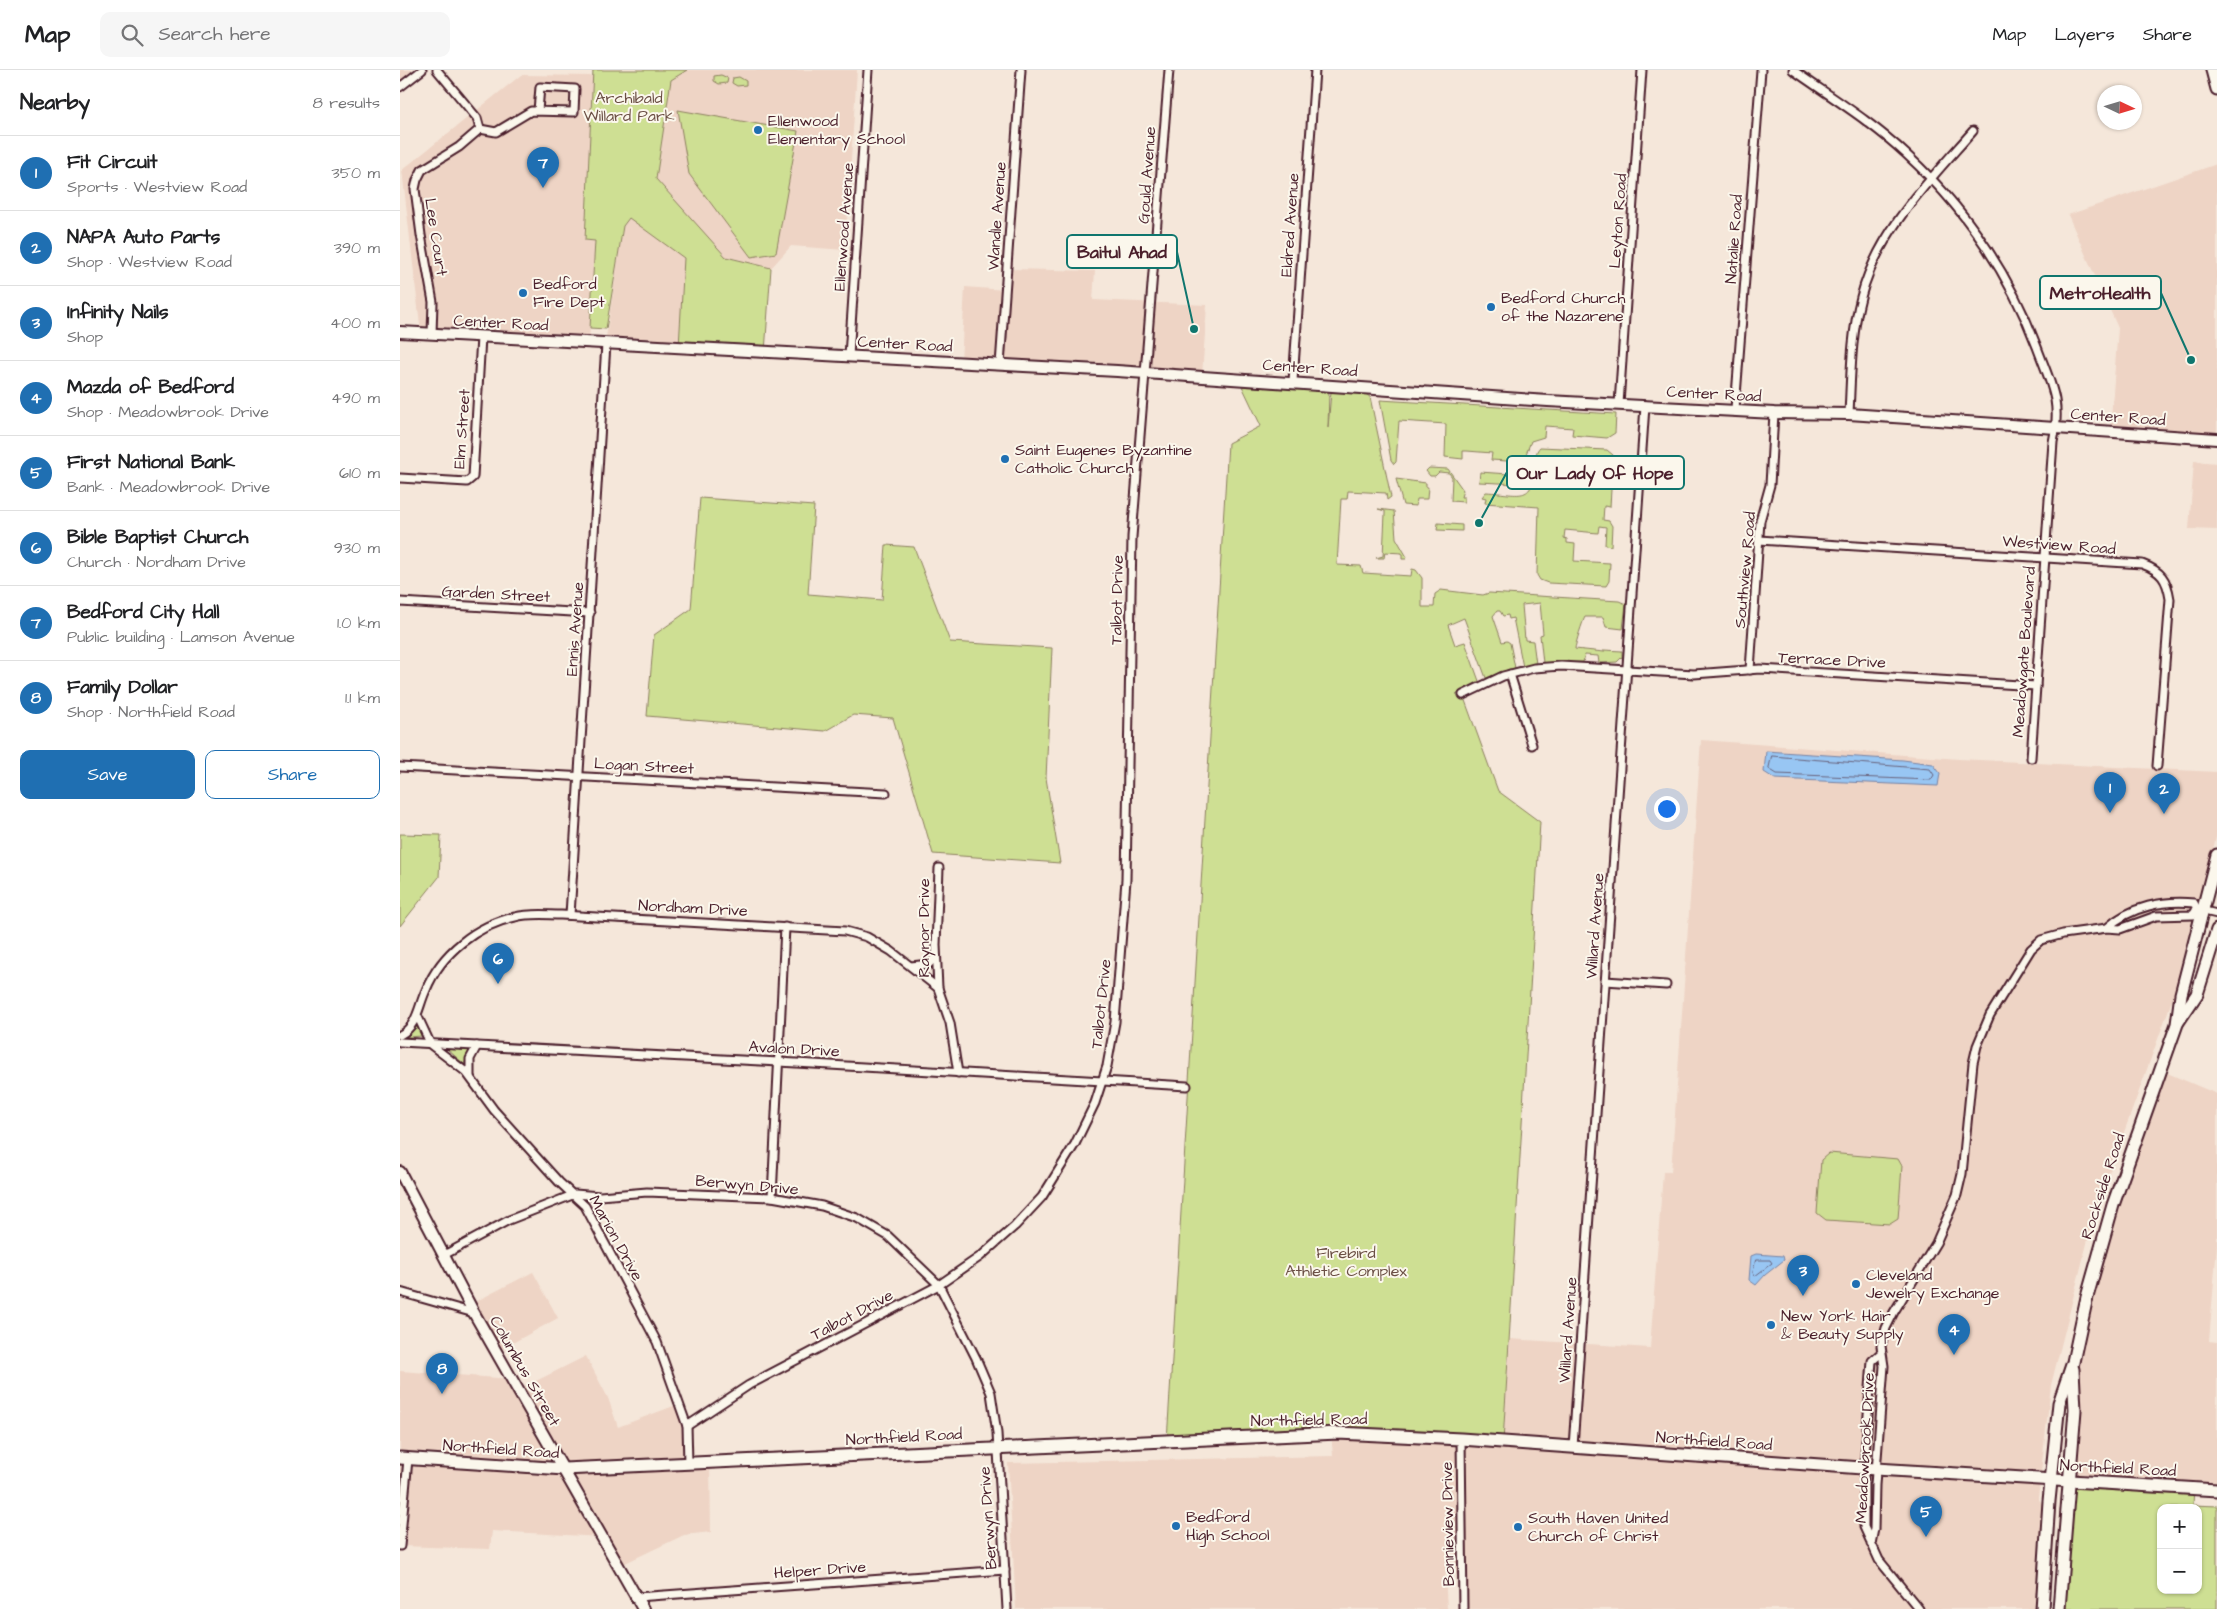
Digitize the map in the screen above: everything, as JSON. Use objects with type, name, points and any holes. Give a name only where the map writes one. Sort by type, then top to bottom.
[{"type":"main road","points":[[2212,70],[2217,90]]},
{"type":"main road","name":"Center Road","points":[[400,332],[1293,381],[1645,406],[1735,409],[1774,413],[1848,414],[2217,439]]},
{"type":"main road","name":"Rockside Road","points":[[2178,1024],[2181,994],[2201,910],[2217,855]]},
{"type":"main road","name":"Rockside Road","points":[[2042,1609],[2051,1480],[2059,1403],[2073,1362],[2087,1297],[2113,1205],[2178,1024],[2198,994],[2217,930]]},
{"type":"main road","name":"Columbus Street","points":[[400,1172],[474,1313],[643,1609]]},
{"type":"main road","name":"Rockside Road","points":[[2059,1609],[2075,1410],[2073,1362]]},
{"type":"main road","name":"Northfield Road","points":[[404,1458],[564,1469],[1338,1433],[1461,1439],[1870,1469],[2217,1490]]},
{"type":"street","points":[[400,87],[422,70]]},
{"type":"street","points":[[437,70],[477,118],[480,129],[496,132],[531,111],[574,112],[575,89],[540,87],[538,111]]},
{"type":"street","name":"Ellenwood Avenue","points":[[849,356],[868,70]]},
{"type":"street","name":"Wandle Avenue","points":[[1000,364],[1021,70]]},
{"type":"street","name":"Gould Avenue","points":[[1146,373],[1168,70]]},
{"type":"street","name":"Eldred Avenue","points":[[1293,381],[1315,70]]},
{"type":"street","name":"Leyton Road","points":[[1619,404],[1642,70]]},
{"type":"street","name":"Natalie Road","points":[[1735,409],[1761,70]]},
{"type":"street","name":"Meadowgate Boulevard","points":[[1793,70],[1906,153],[1982,240],[2017,302],[2053,392],[2058,411],[2053,442],[2031,758]]},
{"type":"street","name":"Lee Court","points":[[432,334],[433,302],[415,189],[417,180],[422,170],[459,147],[480,129]]},
{"type":"street","points":[[1848,414],[1853,339],[1861,296],[1870,272],[1899,219],[1973,131]]},
{"type":"street","name":"Elm Street","points":[[400,478],[467,482],[473,477],[481,337]]},
{"type":"street","name":"Ennis Avenue","points":[[570,915],[606,344]]},
{"type":"street","name":"Talbot Drive","points":[[687,1426],[749,1385],[939,1285],[981,1256],[1015,1226],[1042,1197],[1086,1125],[1102,1080],[1116,1022],[1126,880],[1132,537],[1146,373]]},
{"type":"street","name":"Willard Avenue","points":[[1573,1447],[1645,406]]},
{"type":"street","name":"Southview Road","points":[[1750,670],[1760,521],[1770,485],[1774,413]]},
{"type":"street","name":"Westview Road","points":[[1759,540],[2142,564],[2154,568],[2163,575],[2168,586],[2170,599],[2158,766]]},
{"type":"street","name":"Garden Street","points":[[400,602],[590,613]]},
{"type":"street","name":"Terrace Drive","points":[[1463,695],[1483,684],[1510,674],[1534,668],[1561,666],[1694,674],[1750,670],[2036,686]]},
{"type":"street","points":[[1510,674],[1532,745]]},
{"type":"street","name":"Logan Street","points":[[400,767],[886,793]]},
{"type":"street","name":"Raynor Drive","points":[[938,868],[936,956],[938,988]]},
{"type":"street","name":"Meadowbrook Drive","points":[[2107,928],[2128,914],[2158,903],[2194,903],[2201,910],[2217,914]]},
{"type":"street","name":"Meadowbrook Drive","points":[[1918,1609],[1908,1593],[1879,1560],[1864,1527],[1862,1514],[1884,1366],[1880,1354],[1883,1337],[1894,1312],[1936,1243],[1956,1195],[1962,1174],[1972,1063],[1990,1015],[2031,950],[2041,940],[2107,928],[2120,929],[2156,916],[2193,915],[2201,910]]},
{"type":"street","name":"Nordham Drive","points":[[400,1035],[418,1017],[426,989],[451,951],[479,930],[494,922],[517,916],[570,915],[845,931],[867,937],[891,951],[938,988]]},
{"type":"street","points":[[772,1197],[784,927]]},
{"type":"street","points":[[911,966],[929,964],[936,956]]},
{"type":"street","points":[[1605,981],[1666,985]]},
{"type":"street","points":[[938,988],[954,1039],[958,1073]]},
{"type":"street","name":"Marion Drive","points":[[418,1017],[431,1044],[470,1078],[494,1110],[559,1182],[575,1194],[585,1206],[657,1342],[687,1426],[688,1463]]},
{"type":"street","name":"Avalon Drive","points":[[400,1042],[1187,1086]]},
{"type":"street","points":[[470,1078],[470,1059],[477,1046]]},
{"type":"street","name":"Berwyn Drive","points":[[444,1255],[509,1220],[575,1194],[600,1196],[647,1192],[772,1197],[822,1206],[857,1218],[888,1236],[939,1285],[976,1358],[991,1393],[998,1449],[1007,1609]]},
{"type":"street","points":[[400,1292],[474,1313]]},
{"type":"street","name":"Meadowbrook Drive","points":[[1872,1544],[1874,1529],[1870,1469],[1872,1361],[1880,1354]]},
{"type":"street","name":"Bonnieview Drive","points":[[1461,1439],[1463,1609]]},
{"type":"street","points":[[400,1546],[404,1458]]},
{"type":"street","name":"Helper Drive","points":[[637,1597],[1005,1570]]},
{"type":"shaded area","points":[[400,70],[422,70],[400,87]]},
{"type":"shaded area","name":"Ellenwood Elementary School","points":[[687,70],[857,70],[845,250],[791,246],[771,268],[726,257],[679,347],[605,344],[623,226],[656,179],[671,80]]},
{"type":"shaded area","points":[[521,75],[593,76],[585,240],[595,241],[589,343],[421,333],[402,170]]},
{"type":"shaded area","points":[[2217,164],[2217,439],[2110,431],[2118,328],[2068,215]]},
{"type":"shaded area","points":[[1007,269],[1095,271],[1093,300],[1207,305],[1202,376],[961,362],[965,287],[1005,290]]},
{"type":"shaded area","points":[[2194,461],[2217,463],[2217,530],[2189,529]]},
{"type":"shaded area","points":[[1701,740],[1959,759],[2217,772],[2217,834],[2195,927],[2178,984],[2095,1212],[2051,1385],[2038,1498],[2043,1505],[2035,1609],[1463,1609],[1462,1575],[1445,1574],[1447,1609],[1016,1609],[1008,1463],[1333,1456],[1331,1433],[1503,1442],[1510,1339],[1650,1348],[1663,1172],[1671,1172]]},
{"type":"shaded area","points":[[2160,1070],[2217,1094],[2217,1245],[2209,1341],[2217,1342],[2217,1490],[2069,1482],[2073,1362],[2082,1318]]},
{"type":"shaded area","points":[[533,1272],[558,1318],[496,1352],[469,1305]]},
{"type":"shaded area","points":[[586,1356],[608,1398],[618,1427],[679,1404],[687,1426],[688,1463],[710,1462],[711,1532],[684,1535],[619,1566],[602,1537],[492,1531],[490,1549],[400,1546],[400,1371],[512,1379],[518,1390]]},
{"type":"green space","name":"Archibald Willard Park","points":[[593,70],[687,70],[671,80],[656,179],[726,257],[771,268],[765,352],[679,347],[684,258],[629,218],[623,226],[606,329],[590,328],[595,241],[585,240]]},
{"type":"green space","points":[[721,75],[728,78],[727,83],[719,84],[714,81],[714,76]]},
{"type":"green space","points":[[739,77],[746,81],[746,85],[737,86],[732,83],[733,78]]},
{"type":"green space","points":[[678,110],[798,131],[776,253],[751,257],[689,174]]},
{"type":"green space","name":"FIrebird Athletic Complex","points":[[1242,386],[1329,391],[1328,428],[1331,392],[1364,393],[1370,397],[1391,497],[1387,500],[1386,493],[1348,491],[1347,499],[1341,499],[1337,565],[1361,566],[1363,573],[1411,576],[1412,569],[1416,570],[1422,578],[1422,607],[1434,607],[1435,594],[1441,590],[1483,595],[1489,593],[1619,601],[1626,604],[1623,629],[1606,627],[1603,617],[1585,617],[1584,619],[1575,649],[1604,652],[1604,650],[1622,651],[1622,657],[1617,662],[1599,663],[1598,656],[1585,655],[1583,662],[1543,663],[1540,635],[1543,634],[1540,603],[1522,605],[1525,640],[1533,641],[1536,664],[1523,667],[1513,618],[1509,619],[1508,615],[1503,616],[1500,611],[1497,611],[1493,616],[1502,642],[1507,641],[1510,643],[1515,668],[1486,678],[1464,618],[1448,625],[1455,645],[1465,642],[1479,681],[1456,694],[1463,695],[1498,791],[1540,822],[1503,1442],[1338,1433],[1167,1441],[1228,443],[1261,426]]},
{"type":"green space","points":[[1380,400],[1616,414],[1615,433],[1607,438],[1572,435],[1573,428],[1545,426],[1544,437],[1531,441],[1523,462],[1491,460],[1492,453],[1467,451],[1463,451],[1463,459],[1445,457],[1446,424],[1399,421],[1396,462],[1394,464],[1391,460]]},
{"type":"green space","points":[[1540,447],[1607,450],[1613,455],[1610,507],[1604,506],[1603,520],[1609,521],[1612,526],[1611,546],[1605,545],[1606,527],[1599,526],[1598,533],[1565,530],[1564,538],[1567,539],[1567,543],[1575,544],[1574,561],[1610,563],[1609,581],[1606,586],[1548,583],[1540,580],[1537,575],[1539,507],[1485,503],[1486,498],[1482,497],[1486,492],[1517,494],[1529,490],[1535,475],[1536,453]]},
{"type":"green space","points":[[1429,468],[1448,469],[1463,490],[1461,497],[1464,497],[1464,502],[1451,501],[1452,477],[1449,473],[1439,472],[1435,476],[1430,476],[1426,471]]},
{"type":"green space","points":[[1480,472],[1522,475],[1525,481],[1519,484],[1479,482]]},
{"type":"green space","points":[[1396,479],[1426,483],[1426,487],[1428,487],[1427,499],[1417,499],[1416,506],[1403,505]]},
{"type":"green space","points":[[700,498],[814,506],[808,594],[882,600],[886,545],[914,547],[950,642],[1052,648],[1046,778],[1060,863],[933,854],[893,718],[853,715],[825,731],[647,716],[654,635],[691,609]]},
{"type":"green space","points":[[1378,509],[1394,511],[1396,538],[1407,557],[1406,559],[1402,559],[1402,553],[1385,552],[1384,558],[1376,558],[1383,556],[1385,514],[1385,511]]},
{"type":"green space","points":[[1438,523],[1462,525],[1462,531],[1437,530]]},
{"type":"green space","points":[[400,834],[441,835],[439,877],[400,926]]},
{"type":"green space","points":[[417,1027],[422,1036],[408,1037],[408,1036]]},
{"type":"green space","points":[[447,1049],[469,1050],[471,1051],[464,1064]]},
{"type":"green space","points":[[1829,1153],[1898,1159],[1902,1166],[1898,1219],[1890,1224],[1826,1220],[1817,1213],[1821,1160]]},
{"type":"green space","points":[[2069,1482],[2194,1488],[2193,1504],[2157,1504],[2157,1594],[2202,1594],[2202,1505],[2217,1506],[2217,1609],[2059,1609]]},
{"type":"water","points":[[1766,751],[1903,760],[1933,764],[1940,773],[1938,786],[1775,779],[1764,772]]},
{"type":"water","points":[[1756,1254],[1783,1256],[1784,1260],[1756,1285],[1749,1280],[1751,1256]]},
{"type":"place","name":"Ellenwood Elementary School","points":[[758,130]]},
{"type":"place","name":"Bedford City Hall","points":[[543,188]]},
{"type":"place","name":"Bedford Fire Dept","points":[[523,293]]},
{"type":"place","name":"Bedford Church of the Nazarene","points":[[1491,307]]},
{"type":"place","name":"Baitul Ahad","points":[[1194,329]]},
{"type":"place","name":"MetroHealth","points":[[2191,360]]},
{"type":"place","name":"Saint Eugenes Byzantine Catholic Church","points":[[1005,459]]},
{"type":"place","name":"Our Lady Of Hope","points":[[1479,523]]},
{"type":"place","name":"Fit Circuit","points":[[2110,813]]},
{"type":"place","name":"NAPA Auto Parts","points":[[2164,814]]},
{"type":"place","name":"Bible Baptist Church","points":[[498,984]]},
{"type":"place","name":"Cleveland Jewelry Exchange","points":[[1856,1284]]},
{"type":"place","name":"Infinity Nails","points":[[1803,1296]]},
{"type":"place","name":"New York Hair & Beauty Supply","points":[[1771,1325]]},
{"type":"place","name":"Mazda of Bedford","points":[[1954,1355]]},
{"type":"place","name":"Family Dollar","points":[[442,1394]]},
{"type":"place","name":"Bedford High School","points":[[1176,1526]]},
{"type":"place","name":"South Haven United Church of Christ","points":[[1518,1527]]},
{"type":"place","name":"First National Bank","points":[[1926,1537]]}]
